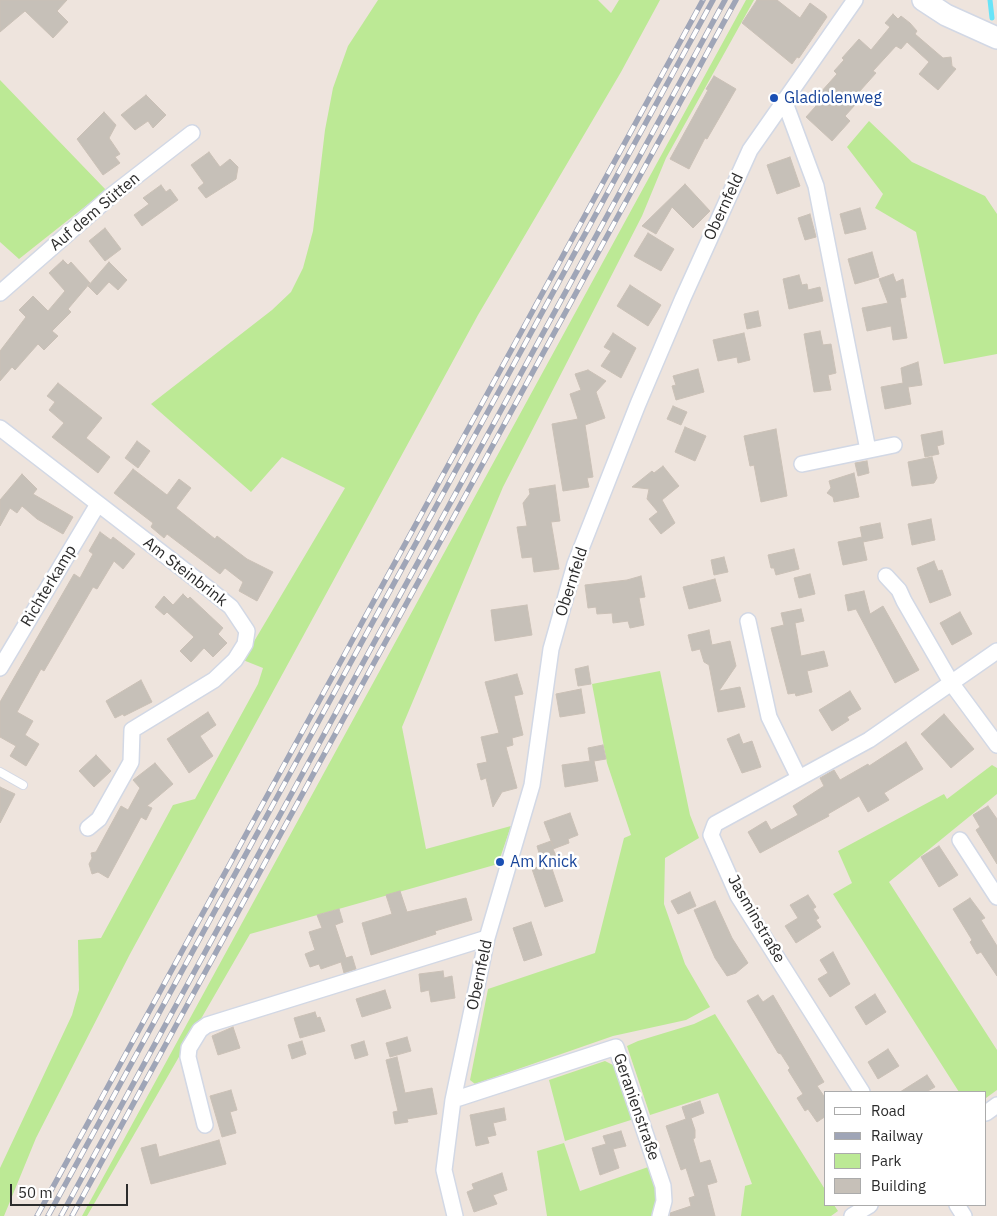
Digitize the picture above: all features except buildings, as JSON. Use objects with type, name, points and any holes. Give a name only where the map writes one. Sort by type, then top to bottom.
[{"type":"main road","points":[[923,0],[946,15],[997,38]]},
{"type":"street","name":"Obernfeld","points":[[455,1216],[444,1170],[453,1100],[487,938],[532,785],[551,649],[575,564],[638,404],[683,298],[750,150],[855,0]]},
{"type":"street","points":[[784,100],[816,186],[868,450]]},
{"type":"street","name":"Auf dem Sütten","points":[[0,293],[112,195],[192,133]]},
{"type":"street","name":"Am Steinbrink","points":[[0,428],[217,596],[230,607],[247,631],[245,644],[235,660],[214,680],[132,730],[131,762],[99,819],[88,828]]},
{"type":"street","points":[[802,464],[894,445]]},
{"type":"street","name":"Richterkamp","points":[[0,668],[98,504]]},
{"type":"street","points":[[886,576],[899,590],[952,684],[997,745]]},
{"type":"street","points":[[748,622],[769,717],[799,778]]},
{"type":"street","name":"Jasminstraße","points":[[861,1091],[738,896],[711,835],[714,824],[869,740],[997,651]]},
{"type":"street","points":[[960,840],[997,897]]},
{"type":"street","points":[[206,1125],[188,1058],[190,1048],[197,1036],[207,1025],[487,938]]},
{"type":"street","name":"Geranienstraße","points":[[453,1100],[616,1047],[664,1186],[664,1201],[660,1216]]},
{"type":"street","points":[[852,1216],[868,1206]]},
{"type":"lane","points":[[0,772],[23,785]]},
{"type":"green space","points":[[378,0],[598,0],[611,13],[619,0],[660,0],[621,72],[478,315],[130,954],[36,1138],[4,1216],[0,1216],[0,1168],[72,1015],[79,990],[78,940],[101,938],[173,805],[195,799],[258,684],[263,668],[243,660],[345,488],[282,457],[251,492],[151,404],[272,310],[291,292],[303,268],[313,231],[325,130],[333,88],[348,46]]},
{"type":"green space","points":[[746,0],[754,0],[666,158],[642,216],[503,487],[402,727],[426,849],[511,826],[498,864],[250,934],[87,1216],[82,1216]]},
{"type":"green space","points":[[0,80],[106,190],[19,259],[0,242]]},
{"type":"green space","points":[[869,121],[912,162],[985,196],[997,214],[997,354],[944,364],[916,232],[875,208],[883,194],[847,147]]},
{"type":"green space","points":[[660,671],[690,815],[699,838],[665,858],[664,904],[685,964],[710,1007],[686,1020],[613,1036],[475,1084],[470,1080],[488,989],[595,953],[624,838],[631,835],[607,763],[592,684]]},
{"type":"green space","points":[[992,765],[997,768],[997,794],[889,882],[997,1050],[997,1090],[987,1097],[987,1091],[958,1091],[833,894],[852,883],[838,851],[944,794],[947,799]]},
{"type":"green space","points":[[715,1014],[824,1188],[824,1206],[835,1206],[838,1211],[831,1216],[741,1216],[745,1186],[752,1184],[718,1093],[650,1115],[627,1046],[694,1024]]},
{"type":"green space","points":[[605,1061],[613,1065],[619,1074],[634,1119],[565,1141],[549,1080]]},
{"type":"green space","points":[[564,1143],[580,1191],[651,1166],[659,1197],[654,1216],[547,1216],[537,1151]]},
{"type":"waterway","points":[[990,0],[992,18]]},
{"type":"railway","points":[[37,1216],[703,0]]},
{"type":"railway","points":[[48,1216],[713,0]]},
{"type":"railway","points":[[61,1216],[725,0]]},
{"type":"railway","points":[[72,1216],[736,0]]},
{"type":"place","name":"Gladiolenweg","points":[[774,98]]},
{"type":"place","name":"Am Knick","points":[[500,862]]}]
